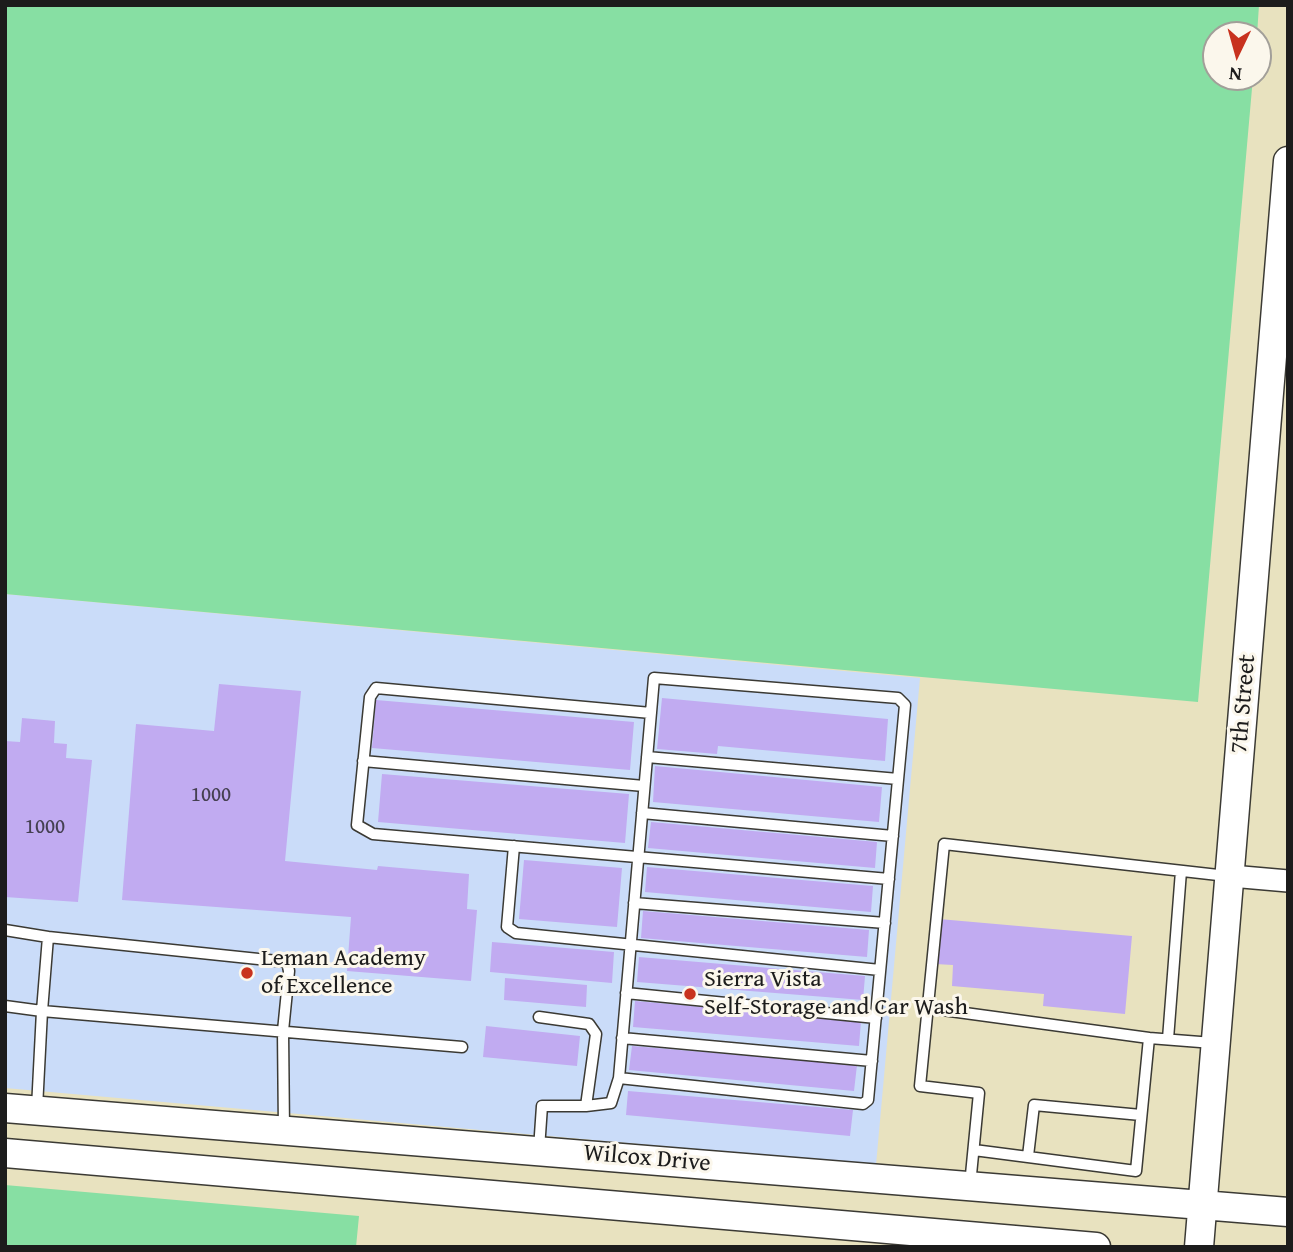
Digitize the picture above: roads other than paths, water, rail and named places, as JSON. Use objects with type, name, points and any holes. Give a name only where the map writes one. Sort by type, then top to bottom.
[{"type":"street","name":"7th Street","points":[[1199,1247],[1287,174]]},
{"type":"street","points":[[1231,876],[1288,881]]},
{"type":"street","name":"Wilcox Drive","points":[[5,1108],[1288,1212]]},
{"type":"street","name":"Wilcox Drive","points":[[5,1153],[1096,1247]]},
{"type":"lane","points":[[539,1151],[542,1106],[611,1103],[619,1079],[654,678],[898,698],[905,705],[868,1100],[863,1104],[619,1079]]},
{"type":"lane","points":[[650,713],[376,688],[370,696],[357,825],[373,834],[889,879]]},
{"type":"lane","points":[[647,757],[898,779]]},
{"type":"lane","points":[[363,761],[644,786]]},
{"type":"lane","points":[[642,813],[892,836]]},
{"type":"lane","points":[[970,1185],[979,1093],[920,1086],[944,844],[1231,876]]},
{"type":"lane","points":[[514,846],[507,927],[516,933],[880,970]]},
{"type":"lane","points":[[1168,1040],[1181,871]]},
{"type":"lane","points":[[634,903],[885,923]]},
{"type":"lane","points":[[5,930],[48,937],[287,962],[289,971],[284,1031],[284,1130]]},
{"type":"lane","points":[[37,1111],[48,937]]},
{"type":"lane","points":[[626,993],[876,1018]]},
{"type":"lane","points":[[5,1006],[462,1047]]},
{"type":"lane","points":[[928,1008],[1149,1038],[1216,1043]]},
{"type":"lane","points":[[539,1017],[589,1024],[596,1034],[586,1106]]},
{"type":"lane","points":[[622,1038],[872,1061]]},
{"type":"lane","points":[[974,1150],[1136,1171],[1149,1038]]},
{"type":"lane","points":[[1028,1156],[1034,1105],[1141,1115]]},
{"type":"place","name":"Leman Academy of Excellence","points":[[247,973]]},
{"type":"place","name":"Sierra Vista Self-Storage and Car Wash","points":[[690,994]]}]
